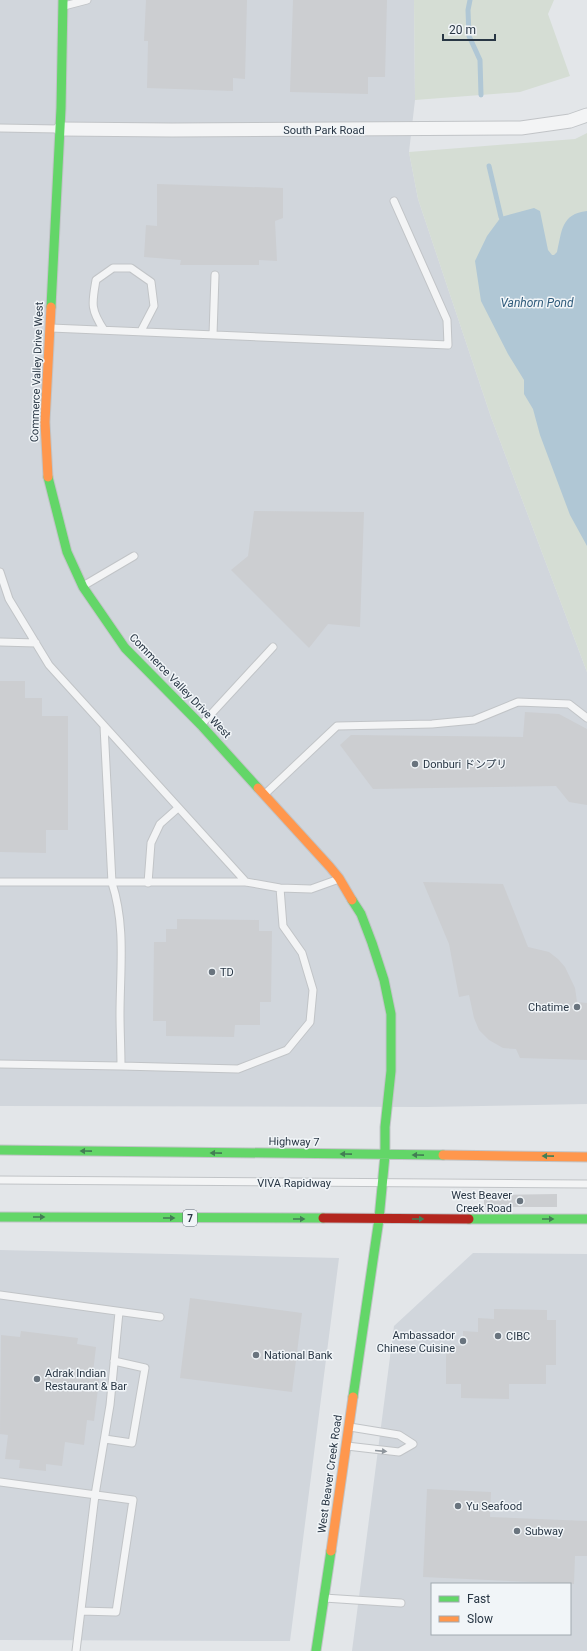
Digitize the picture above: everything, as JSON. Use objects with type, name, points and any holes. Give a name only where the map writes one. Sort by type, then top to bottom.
[{"type":"street","name":"Commerce Valley Drive West","points":[[62,3],[60,129],[45,422],[47,471],[67,552],[83,587],[125,648],[201,725],[265,794],[339,878],[361,914],[384,980],[391,1014],[392,1071],[385,1127],[385,1155],[382,1182]]},
{"type":"street","name":"South Park Road","points":[[60,129],[243,130],[520,128],[570,121],[587,114]]},
{"type":"street","name":"Highway 7","points":[[0,1150],[587,1157]]},
{"type":"street","name":"West Beaver Creek Road","points":[[316,1651],[349,1426],[374,1239],[379,1219],[382,1182]]},
{"type":"street","name":"7","points":[[0,1217],[587,1219]]},
{"type":"lane","points":[[62,3],[87,0]]},
{"type":"lane","points":[[0,128],[60,129]]},
{"type":"lane","points":[[51,328],[448,345],[447,320],[394,201]]},
{"type":"lane","points":[[104,330],[97,320],[92,303],[96,280],[113,268],[131,268],[151,282],[154,306],[141,331]]},
{"type":"lane","points":[[213,335],[215,275]]},
{"type":"lane","points":[[83,587],[134,556]]},
{"type":"lane","points":[[0,572],[9,599],[49,665],[246,882]]},
{"type":"lane","points":[[0,642],[36,643]]},
{"type":"lane","points":[[201,725],[273,647]]},
{"type":"lane","points":[[265,794],[337,726],[432,724],[474,720],[518,702],[569,704],[587,718]]},
{"type":"lane","points":[[104,726],[112,883],[118,902],[121,919],[121,1066]]},
{"type":"lane","points":[[148,883],[151,843],[160,824],[178,808]]},
{"type":"lane","points":[[0,882],[246,882],[280,888],[311,889],[339,878]]},
{"type":"lane","points":[[0,1064],[238,1069],[287,1050],[310,1022],[313,990],[302,953],[283,926],[280,888]]},
{"type":"lane","name":"VIVA Rapidway","points":[[0,1180],[587,1184]]},
{"type":"lane","points":[[0,1295],[160,1318]]},
{"type":"lane","points":[[76,1651],[94,1495],[105,1439],[119,1312]]},
{"type":"lane","points":[[105,1439],[132,1443],[144,1368],[114,1361]]},
{"type":"lane","points":[[346,1446],[399,1452],[413,1444],[400,1435],[349,1426]]},
{"type":"lane","points":[[0,1482],[133,1500],[116,1612],[81,1611]]},
{"type":"lane","points":[[323,1598],[401,1603]]},
{"type":"shaded area","points":[[0,0],[414,0],[415,100],[409,152],[418,199],[491,417],[587,672],[587,1104],[426,1107],[0,1106]]},
{"type":"shaded area","points":[[414,0],[554,0],[548,14],[570,76],[520,92],[415,100]]},
{"type":"shaded area","points":[[587,133],[587,672],[491,417],[418,199],[409,152],[575,139]]},
{"type":"shaded area","points":[[0,1250],[339,1258],[290,1641],[0,1640]]},
{"type":"shaded area","points":[[473,1253],[587,1254],[587,1651],[352,1651],[394,1326]]},
{"type":"water","name":"Vanhorn Pond","points":[[534,208],[540,211],[548,250],[552,255],[557,252],[562,231],[567,220],[578,213],[587,211],[587,546],[570,515],[540,435],[533,409],[524,394],[524,380],[508,354],[481,301],[475,261],[487,236],[501,217]]},
{"type":"building","points":[[146,0],[247,0],[245,79],[233,78],[233,91],[147,88],[148,41],[144,41]]},
{"type":"building","points":[[293,0],[387,0],[385,77],[368,77],[368,94],[290,92]]},
{"type":"building","points":[[157,184],[283,188],[283,218],[275,221],[277,261],[259,260],[259,265],[180,265],[181,260],[144,257],[146,225],[157,226]]},
{"type":"building","points":[[254,511],[364,512],[360,627],[328,624],[309,648],[231,570],[248,556]]},
{"type":"building","points":[[0,681],[25,681],[25,698],[42,698],[42,716],[68,716],[68,830],[46,830],[46,853],[0,852]]},
{"type":"building","points":[[525,712],[559,714],[587,729],[587,805],[569,802],[556,786],[373,789],[340,745],[351,735],[523,737]]},
{"type":"building","points":[[423,882],[503,884],[528,947],[549,952],[558,959],[565,967],[575,988],[577,1002],[587,1003],[587,1060],[520,1058],[516,1049],[503,1048],[489,1040],[479,1030],[474,1018],[469,995],[459,997],[449,944]]},
{"type":"building","name":"TD","points":[[177,919],[259,920],[259,931],[272,931],[271,1002],[260,1002],[260,1025],[235,1025],[234,1037],[166,1036],[166,1021],[153,1021],[154,942],[166,942],[166,929],[177,929]]},
{"type":"building","name":"West Beaver Creek Road","points":[[557,1194],[557,1207],[484,1207],[484,1195]]},
{"type":"building","points":[[190,1298],[302,1313],[292,1392],[180,1378]]},
{"type":"building","points":[[494,1309],[547,1310],[547,1320],[556,1320],[556,1365],[546,1365],[546,1384],[509,1384],[509,1399],[461,1398],[461,1384],[446,1384],[446,1345],[463,1346],[463,1331],[478,1332],[478,1318],[494,1319]]},
{"type":"building","points":[[21,1331],[78,1338],[77,1344],[96,1347],[93,1372],[100,1373],[94,1421],[87,1420],[84,1445],[65,1442],[62,1466],[46,1464],[46,1471],[19,1468],[20,1460],[5,1459],[8,1435],[0,1434],[1,1335],[20,1337]]},
{"type":"building","points":[[427,1489],[491,1492],[490,1517],[587,1521],[587,1556],[575,1556],[574,1584],[423,1577]]},
{"type":"waterway","points":[[470,0],[468,10],[469,36],[480,60],[481,95]]},
{"type":"waterway","points":[[489,166],[501,217]]},
{"type":"traffic: fast","points":[[51,307],[61,108],[63,0]]},
{"type":"traffic: fast","points":[[48,477],[67,552],[83,587],[125,648],[201,725],[258,788]]},
{"type":"traffic: fast","points":[[352,900],[361,914],[372,943],[384,980],[391,1014],[391,1071],[385,1127],[385,1155],[379,1219],[353,1397]]},
{"type":"traffic: fast","points":[[0,1150],[443,1155]]},
{"type":"traffic: fast","points":[[0,1217],[323,1218]]},
{"type":"traffic: fast","points":[[469,1219],[587,1219]]},
{"type":"traffic: fast","points":[[316,1651],[331,1551]]},
{"type":"traffic: slow","points":[[48,477],[45,422],[51,307]]},
{"type":"traffic: slow","points":[[258,788],[330,867],[339,878],[352,900]]},
{"type":"traffic: slow","points":[[443,1155],[587,1157]]},
{"type":"traffic: slow","points":[[331,1551],[353,1397]]},
{"type":"traffic: jam","points":[[323,1218],[469,1219]]},
{"type":"place","name":"Donburi ドンプリ","points":[[415,764]]},
{"type":"place","name":"TD","points":[[212,972]]},
{"type":"place","name":"Chatime","points":[[577,1007]]},
{"type":"place","name":"West Beaver Creek Road","points":[[520,1201]]},
{"type":"place","name":"CIBC","points":[[498,1336]]},
{"type":"place","name":"Ambassador Chinese Cuisine","points":[[463,1341]]},
{"type":"place","name":"National Bank","points":[[256,1355]]},
{"type":"place","name":"Adrak Indian Restaurant & Bar","points":[[37,1379]]},
{"type":"place","name":"Yu Seafood","points":[[458,1506]]},
{"type":"place","name":"Subway","points":[[517,1531]]}]
